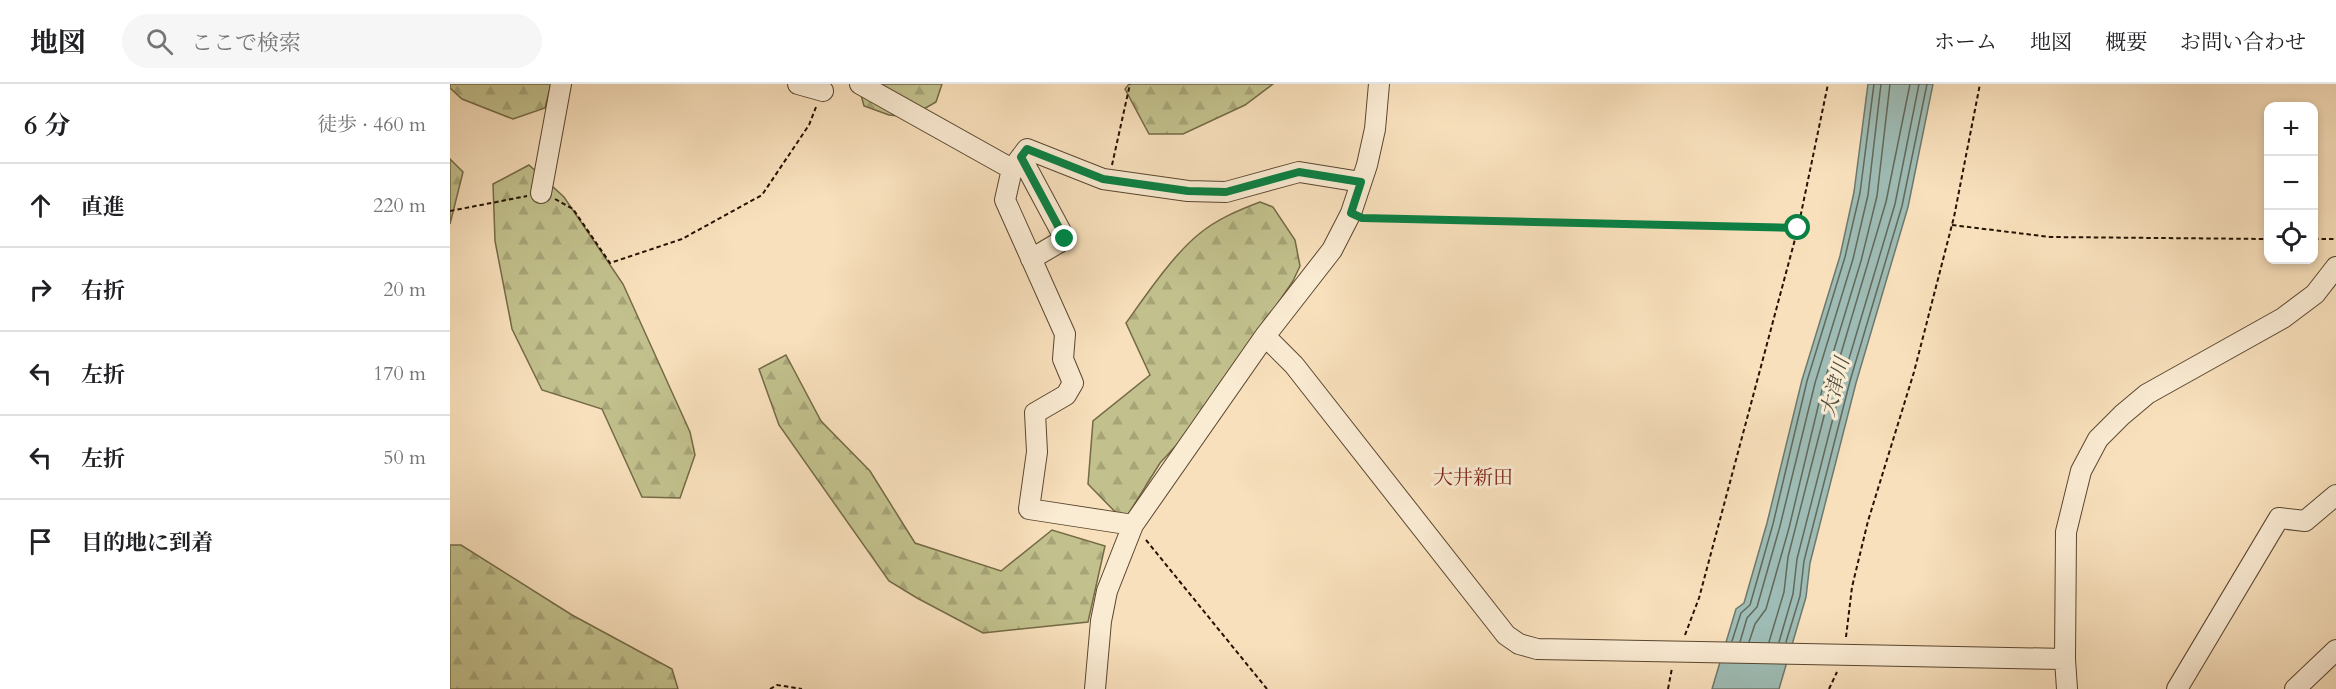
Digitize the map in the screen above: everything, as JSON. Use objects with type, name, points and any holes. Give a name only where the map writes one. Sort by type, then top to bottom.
[{"type":"street","points":[[541,193],[561,84]]},
{"type":"street","points":[[798,84],[823,90]]},
{"type":"street","points":[[860,84],[1016,163],[1065,239],[1031,259]]},
{"type":"street","points":[[1095,689],[1101,621],[1107,591],[1133,525],[1264,336],[1332,250],[1351,213],[1361,182],[1376,129],[1379,84]]},
{"type":"street","points":[[1133,525],[1029,509],[1037,452],[1035,413],[1066,395],[1073,383],[1063,359],[1065,334],[1005,200],[1016,163],[1027,149],[1108,179],[1188,191],[1226,192],[1299,172],[1361,182]]},
{"type":"street","points":[[2073,688],[2065,659],[2066,532],[2081,471],[2098,439],[2147,394],[2283,318],[2315,294],[2336,267]]},
{"type":"street","points":[[1264,336],[1294,365],[1506,635],[1519,644],[1537,649],[1678,653],[2065,659]]},
{"type":"street","points":[[2178,689],[2279,518],[2305,521],[2336,495]]},
{"type":"street","points":[[2295,689],[2336,650]]},
{"type":"path","points":[[1108,179],[1130,84]]},
{"type":"path","points":[[1668,689],[1674,661],[1699,598],[1798,228],[1828,84]]},
{"type":"path","points":[[1844,655],[1852,586],[1914,372],[1952,225],[1980,84]]},
{"type":"path","points":[[450,211],[541,193],[573,209],[610,262],[682,239],[762,195],[809,125],[823,90]]},
{"type":"path","points":[[1351,213],[1362,218],[1798,228]]},
{"type":"path","points":[[1952,225],[2050,237],[2264,238]]},
{"type":"path","points":[[2318,239],[2336,239]]},
{"type":"path","points":[[1133,525],[1267,689]]},
{"type":"path","points":[[770,689],[777,685],[802,689]]},
{"type":"green space","points":[[450,84],[551,84],[545,108],[513,119],[462,99],[450,88]]},
{"type":"green space","points":[[858,84],[942,84],[936,102],[910,117],[889,115],[864,106]]},
{"type":"green space","points":[[1129,84],[1273,84],[1245,105],[1183,134],[1149,134],[1125,89]]},
{"type":"green space","points":[[450,159],[463,172],[450,224]]},
{"type":"green space","points":[[529,165],[564,197],[623,284],[690,432],[695,455],[680,498],[642,497],[602,409],[542,390],[512,329],[495,241],[493,184]]},
{"type":"green space","points":[[1260,202],[1273,207],[1295,240],[1300,266],[1293,281],[1196,424],[1160,463],[1124,521],[1088,484],[1093,421],[1150,375],[1126,323],[1160,276],[1189,243],[1221,219]]},
{"type":"green space","points":[[786,355],[821,421],[870,471],[915,543],[1001,571],[1052,530],[1105,546],[1088,622],[983,633],[889,581],[779,425],[759,369]]},
{"type":"green space","points":[[450,545],[461,545],[572,615],[672,669],[678,689],[450,689]]},
{"type":"water","name":"大津川","points":[[1868,84],[1933,84],[1908,207],[1856,383],[1810,563],[1806,597],[1779,689],[1712,689],[1736,609],[1744,603],[1767,523],[1802,380],[1840,256],[1854,192]]},
{"type":"district","name":"大井新田","points":[[1473,477]]},
{"type":"route","points":[[1065,239],[1021,157],[1027,149],[1103,179],[1188,191],[1226,192],[1299,172],[1361,182],[1351,213],[1362,218],[1798,228]]}]
